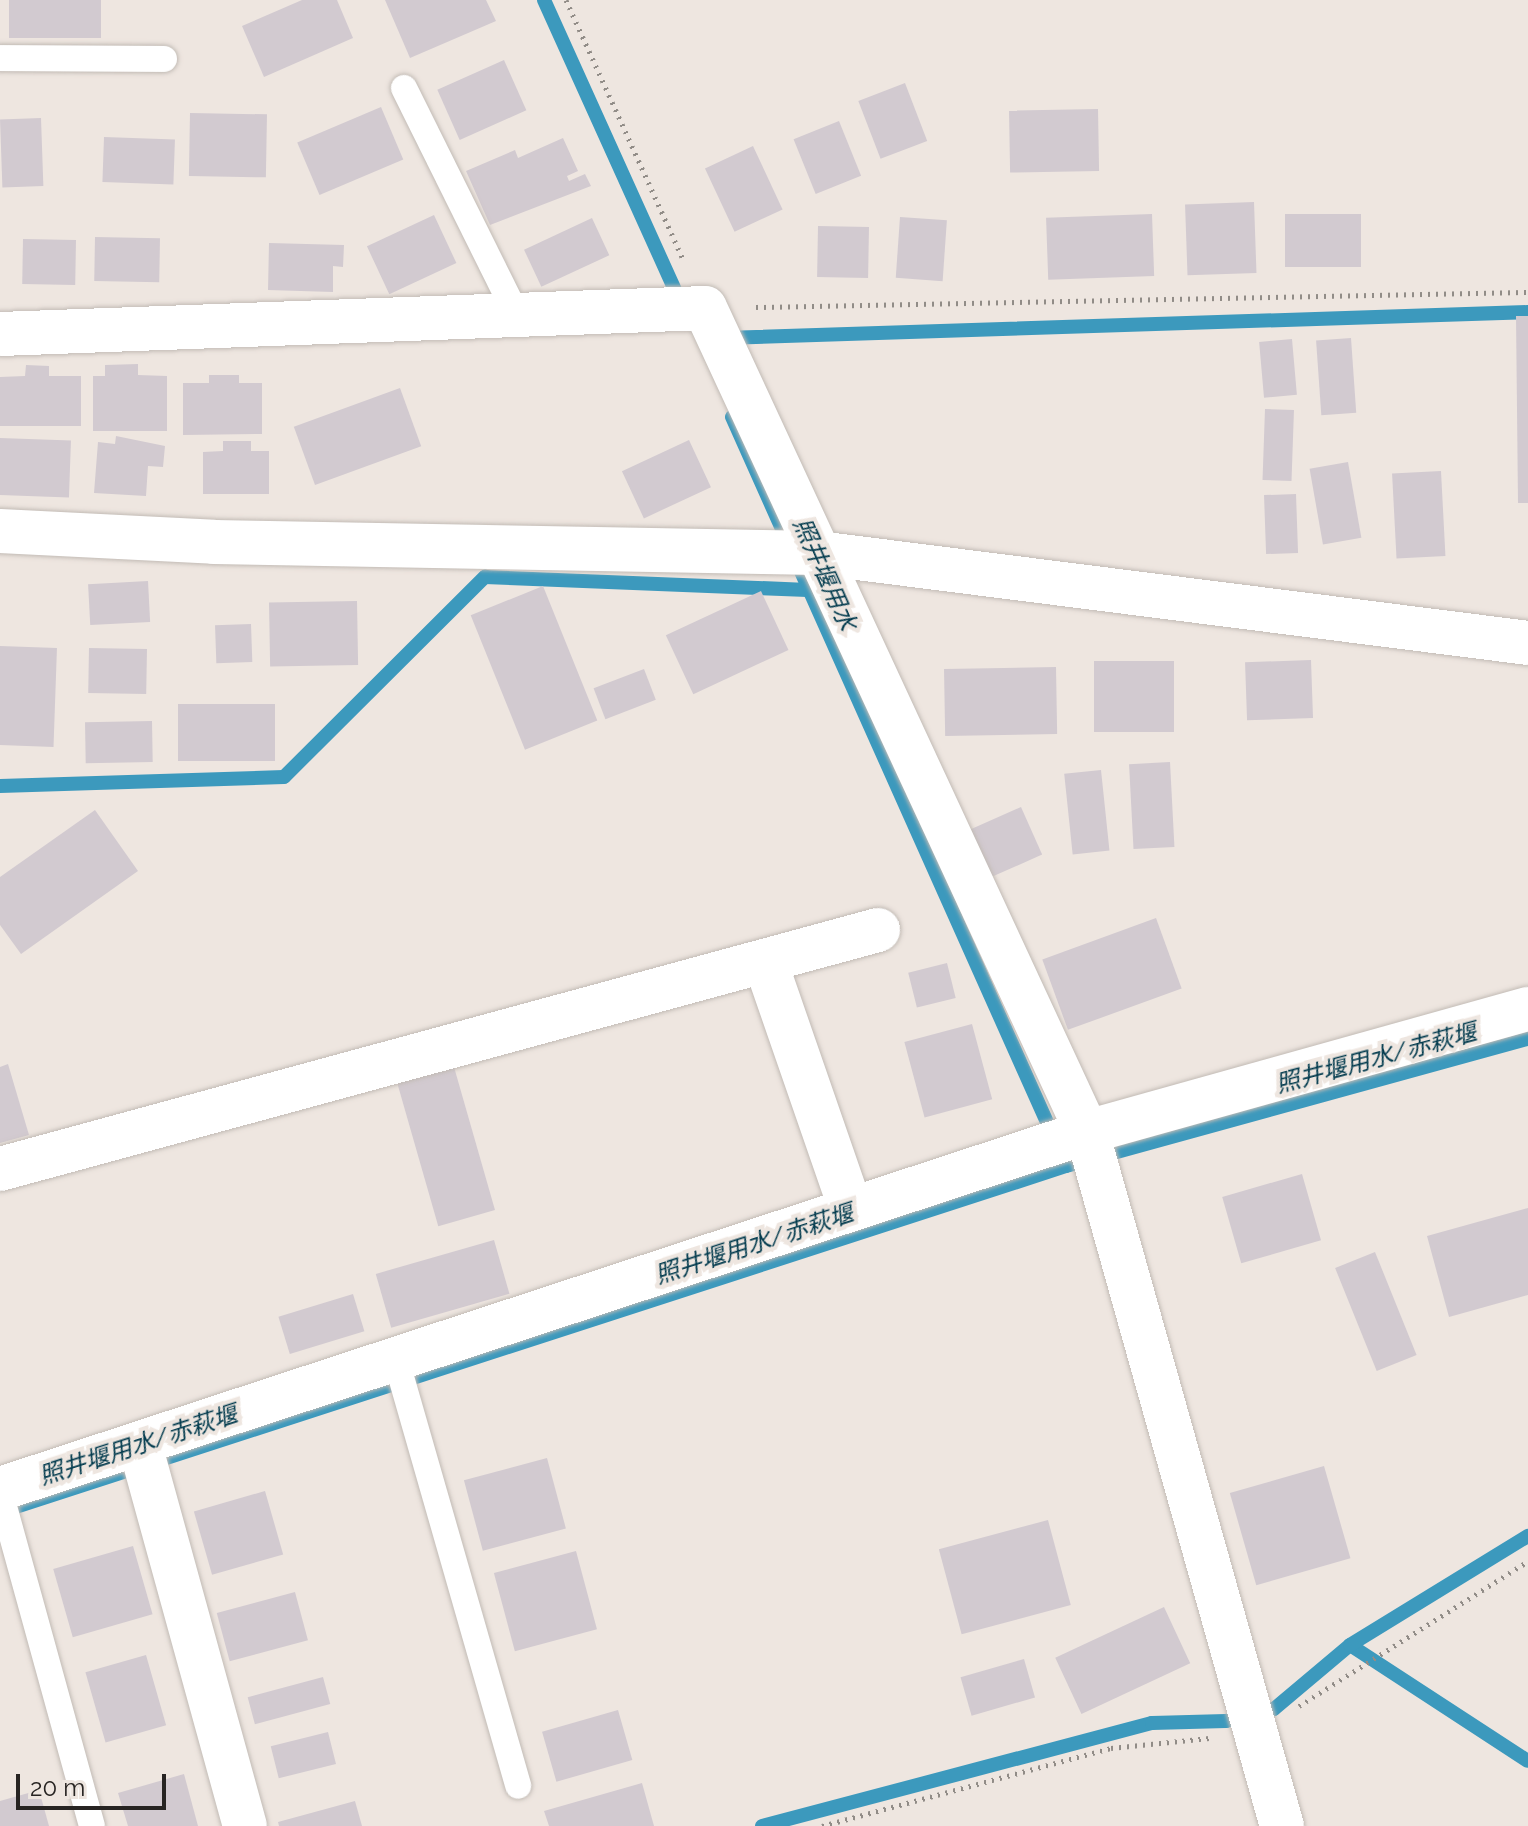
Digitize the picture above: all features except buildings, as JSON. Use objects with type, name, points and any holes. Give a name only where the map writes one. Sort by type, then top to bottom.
[{"type":"street","points":[[0,334],[705,308],[1087,1132],[1282,1826]]},
{"type":"street","points":[[0,531],[214,542],[818,553],[1528,643]]},
{"type":"street","points":[[0,1169],[878,930]]},
{"type":"street","points":[[765,961],[851,1209]]},
{"type":"street","points":[[0,1491],[395,1356],[1087,1132],[1528,1009]]},
{"type":"street","points":[[140,1445],[245,1826]]},
{"type":"lane","points":[[0,58],[164,59]]},
{"type":"lane","points":[[404,88],[516,314]]},
{"type":"lane","points":[[395,1356],[518,1786]]},
{"type":"lane","points":[[0,1491],[92,1826]]},
{"type":"path","points":[[566,0],[705,308],[1528,292]]},
{"type":"path","points":[[822,1826],[1111,1748],[1256,1733],[1528,1561]]},
{"type":"waterway","name":"照井堰用水","points":[[544,0],[681,304]]},
{"type":"waterway","points":[[725,338],[1528,312]]},
{"type":"waterway","name":"照井堰用水","points":[[732,417],[1055,1140]]},
{"type":"waterway","points":[[0,786],[284,777],[485,577],[808,590]]},
{"type":"waterway","name":"照井堰用水/赤萩堰","points":[[0,1512],[1066,1166],[1528,1039]]},
{"type":"waterway","points":[[762,1826],[1152,1723],[1226,1721],[1274,1709],[1350,1645],[1528,1536]]},
{"type":"waterway","points":[[1350,1645],[1528,1761]]}]
